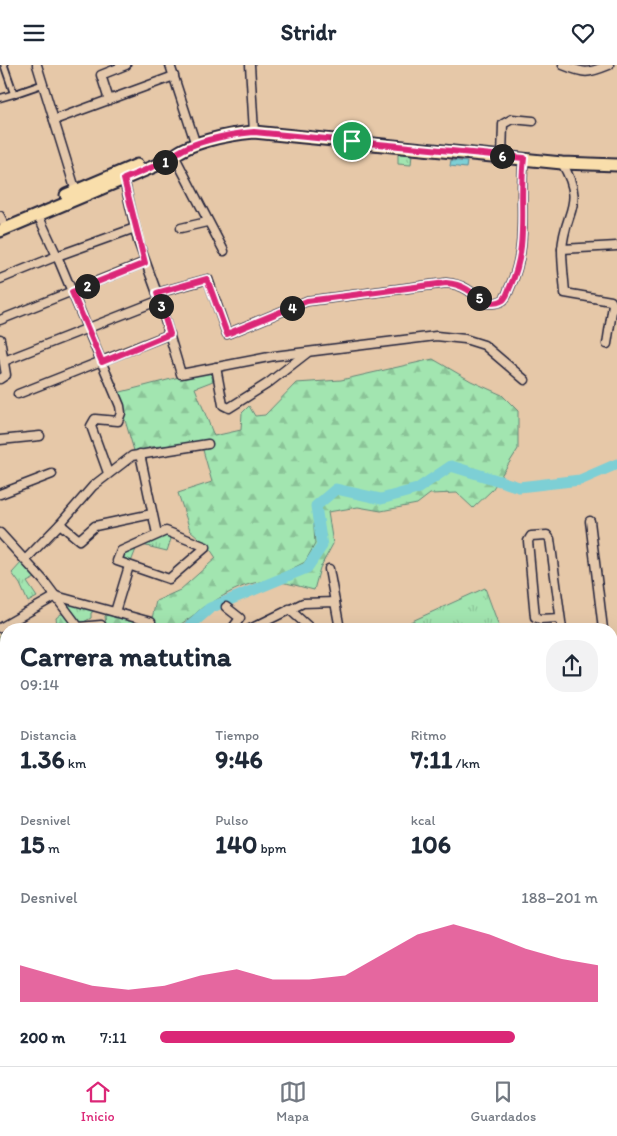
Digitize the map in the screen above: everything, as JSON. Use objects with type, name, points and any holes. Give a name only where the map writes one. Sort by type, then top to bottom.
[{"type":"main road","points":[[1,223],[77,194],[124,179],[169,160],[174,155],[196,145],[219,137],[254,132],[562,163],[617,165]]},
{"type":"main road","points":[[1,223],[38,215],[77,194],[165,154],[174,155]]},
{"type":"street","points":[[4,65],[14,93]]},
{"type":"street","points":[[37,65],[77,194]]},
{"type":"street","points":[[109,100],[102,75],[126,65]]},
{"type":"street","points":[[170,65],[196,145]]},
{"type":"street","points":[[250,65],[254,132]]},
{"type":"street","points":[[563,65],[584,73],[590,73],[609,65]]},
{"type":"street","points":[[54,120],[174,76]]},
{"type":"street","points":[[0,98],[43,84]]},
{"type":"street","points":[[502,156],[502,124],[512,119],[534,121]]},
{"type":"street","points":[[174,155],[207,222],[224,251]]},
{"type":"street","points":[[4,361],[87,329],[158,297],[208,279],[227,334],[307,301],[446,283],[458,284],[468,289],[484,303],[497,303],[505,299],[518,269],[524,229],[520,183],[524,158]]},
{"type":"street","points":[[562,163],[572,180],[575,197],[562,249],[565,293],[611,301],[613,305],[607,344]]},
{"type":"street","points":[[124,179],[145,263],[158,297],[181,374],[274,356],[436,335],[456,337],[484,345],[525,380]]},
{"type":"street","points":[[38,215],[102,362],[121,413],[118,421],[95,419],[91,426],[108,473]]},
{"type":"street","points":[[180,228],[207,222]]},
{"type":"street","points":[[0,279],[57,255],[135,228]]},
{"type":"street","points":[[562,249],[617,246]]},
{"type":"street","points":[[0,320],[145,263]]},
{"type":"street","points":[[18,394],[170,334]]},
{"type":"street","points":[[0,339],[6,376],[0,379]]},
{"type":"street","points":[[216,367],[223,405],[229,408],[267,384],[307,353]]},
{"type":"street","points":[[0,440],[40,436]]},
{"type":"street","points":[[25,559],[60,524],[87,493],[108,473],[132,456],[208,444]]},
{"type":"street","points":[[140,454],[157,534]]},
{"type":"street","points":[[0,494],[52,474]]},
{"type":"street","points":[[60,524],[79,541],[93,527],[152,514]]},
{"type":"street","points":[[590,521],[602,623]]},
{"type":"street","points":[[167,531],[206,547],[169,579],[117,561],[120,552],[157,534],[167,531]]},
{"type":"street","points":[[0,533],[25,559],[76,623]]},
{"type":"street","points":[[560,618],[540,619],[535,617],[528,541],[531,536],[547,535],[550,539],[561,623]]},
{"type":"street","points":[[115,612],[129,566]]},
{"type":"street","points":[[329,569],[339,623]]},
{"type":"street","points":[[9,623],[56,596],[151,622]]},
{"type":"street","points":[[261,623],[303,603],[334,602]]},
{"type":"street","points":[[226,607],[240,618],[236,623]]},
{"type":"street","points":[[289,609],[304,623]]},
{"type":"green space","points":[[398,154],[412,154],[411,165],[398,164]]},
{"type":"green space","points":[[433,359],[471,381],[502,395],[518,411],[518,449],[492,490],[473,508],[457,493],[430,494],[417,504],[381,511],[358,507],[328,512],[333,544],[320,568],[314,590],[281,582],[267,581],[250,584],[229,593],[183,623],[151,623],[156,601],[180,590],[216,558],[208,546],[190,530],[178,493],[212,482],[201,443],[149,447],[144,455],[135,454],[117,393],[210,369],[213,381],[195,388],[214,436],[241,430],[242,413],[249,406],[255,416],[265,415],[296,383],[341,380]]},
{"type":"green space","points":[[320,505],[325,543],[321,555],[312,565],[299,574],[267,588],[224,603],[198,623],[185,623],[203,607],[272,579],[305,562],[315,544],[313,513]]},
{"type":"green space","points":[[162,529],[173,533],[167,551],[138,544],[131,562],[115,556],[117,549]]},
{"type":"green space","points":[[22,562],[35,578],[27,582],[37,597],[28,602],[20,584],[12,573]]},
{"type":"green space","points":[[485,588],[498,623],[410,623]]},
{"type":"green space","points":[[63,601],[95,610],[91,613],[91,618],[82,623]]},
{"type":"green space","points":[[61,614],[66,614],[72,623],[57,623],[56,618]]},
{"type":"green space","points":[[110,614],[151,623],[106,623],[105,616]]},
{"type":"water","points":[[451,160],[467,162],[466,168],[450,166]]},
{"type":"waterway","points":[[193,623],[210,608],[307,568],[322,546],[316,506],[336,489],[381,499],[417,489],[451,466],[519,487],[580,480],[617,464]]},
{"type":"route","points":[[254,132],[352,141],[524,158],[520,183],[524,229],[518,269],[505,299],[497,303],[484,303],[468,289],[458,284],[446,283],[307,301],[227,334],[207,279],[157,293],[170,334],[102,362],[72,292],[145,263],[124,179],[169,160],[174,155],[196,145],[234,134],[254,132]]}]
